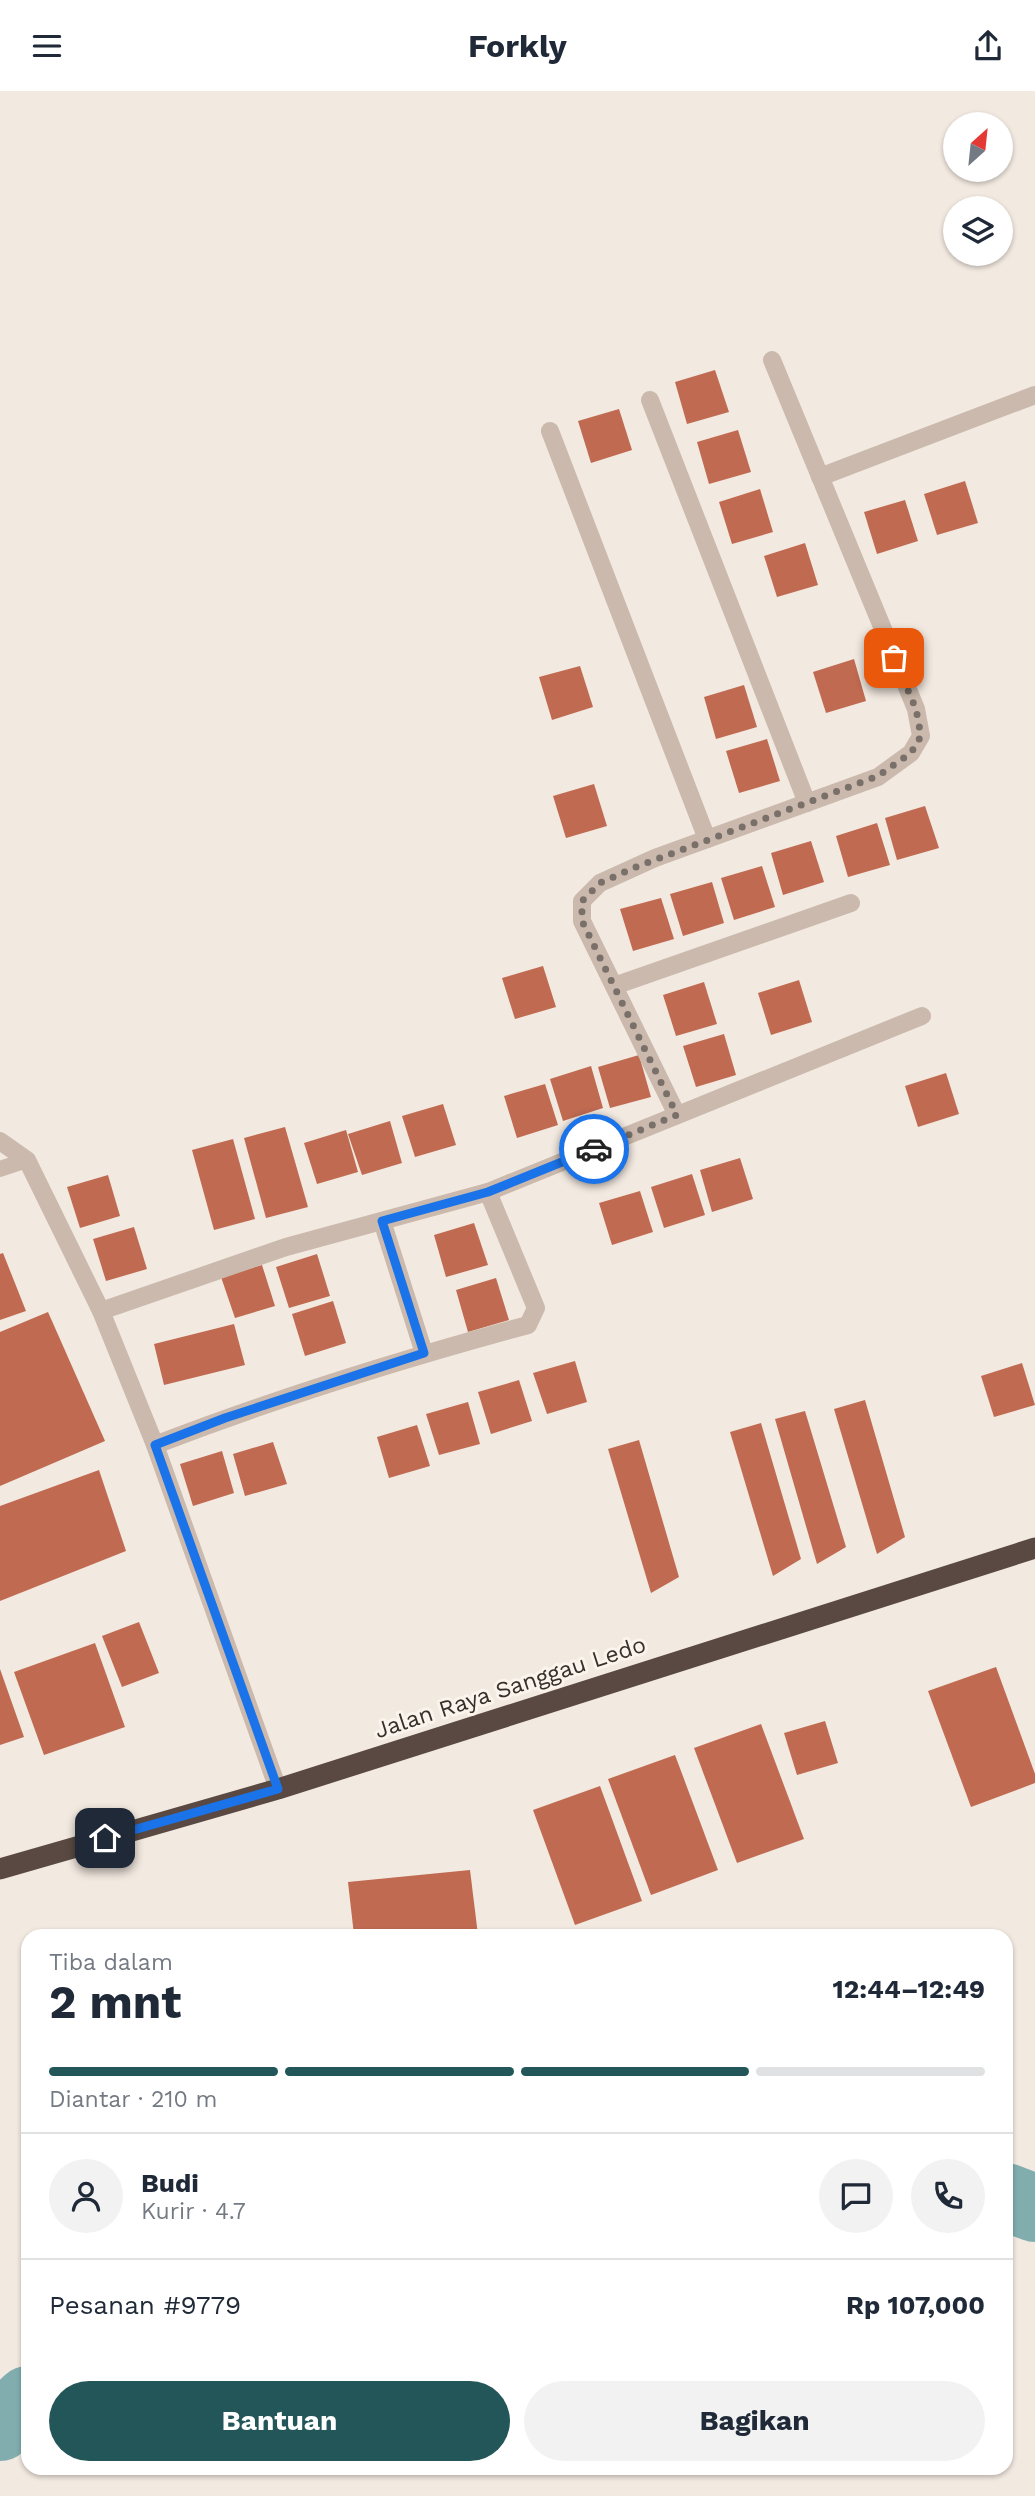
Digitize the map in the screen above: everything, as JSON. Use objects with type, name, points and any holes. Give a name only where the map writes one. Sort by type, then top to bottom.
[{"type":"highway","name":"Jalan Raya Sanggau Ledo","points":[[0,1869],[278,1789],[1035,1548]]},
{"type":"street","points":[[677,1115],[582,921],[582,901],[600,883],[707,839],[878,776],[911,753],[921,736],[916,709],[772,361]]},
{"type":"street","points":[[820,477],[1035,395]]},
{"type":"street","points":[[650,400],[807,803]]},
{"type":"street","points":[[550,431],[707,839]]},
{"type":"street","points":[[614,986],[851,903]]},
{"type":"street","points":[[101,1311],[286,1247],[488,1192],[922,1016]]},
{"type":"street","points":[[0,1141],[27,1160],[101,1311],[155,1445],[278,1789]]},
{"type":"street","points":[[155,1445],[225,1418],[424,1353],[528,1325],[534,1315],[534,1300],[488,1192]]},
{"type":"street","points":[[382,1221],[424,1353]]},
{"type":"lane","points":[[0,1169],[27,1160]]},
{"type":"building","points":[[715,370],[729,412],[687,424],[675,382]]},
{"type":"building","points":[[619,409],[632,450],[591,463],[578,421]]},
{"type":"building","points":[[738,430],[751,472],[709,484],[697,442]]},
{"type":"building","points":[[965,481],[978,523],[937,535],[924,494]]},
{"type":"building","points":[[760,489],[773,532],[732,544],[719,502]]},
{"type":"building","points":[[905,500],[918,541],[877,554],[864,512]]},
{"type":"building","points":[[805,543],[818,585],[777,597],[764,556]]},
{"type":"building","points":[[854,659],[866,701],[826,713],[813,672]]},
{"type":"building","points":[[580,666],[593,707],[552,720],[539,677]]},
{"type":"building","points":[[744,685],[757,727],[716,739],[704,697]]},
{"type":"building","points":[[767,739],[780,781],[739,793],[726,751]]},
{"type":"building","points":[[594,784],[607,826],[566,838],[553,796]]},
{"type":"building","points":[[925,806],[939,848],[897,860],[885,818]]},
{"type":"building","points":[[877,823],[890,865],[848,877],[836,836]]},
{"type":"building","points":[[811,841],[824,882],[783,895],[771,853]]},
{"type":"building","points":[[762,866],[775,907],[734,920],[721,878]]},
{"type":"building","points":[[712,882],[724,923],[683,936],[670,894]]},
{"type":"building","points":[[661,898],[674,939],[633,951],[620,909]]},
{"type":"building","points":[[543,966],[556,1007],[515,1019],[502,978]]},
{"type":"building","points":[[799,980],[812,1022],[771,1035],[758,993]]},
{"type":"building","points":[[704,982],[717,1024],[676,1036],[663,995]]},
{"type":"building","points":[[724,1034],[736,1075],[696,1087],[683,1046]]},
{"type":"building","points":[[639,1055],[651,1097],[610,1108],[598,1067]]},
{"type":"building","points":[[591,1066],[603,1108],[563,1121],[550,1079]]},
{"type":"building","points":[[946,1073],[959,1114],[918,1127],[905,1086]]},
{"type":"building","points":[[545,1084],[558,1125],[517,1138],[504,1096]]},
{"type":"building","points":[[443,1104],[456,1145],[415,1157],[402,1116]]},
{"type":"building","points":[[390,1121],[402,1163],[362,1175],[348,1134]]},
{"type":"building","points":[[285,1127],[308,1207],[266,1218],[244,1138]]},
{"type":"building","points":[[346,1130],[358,1172],[317,1184],[304,1143]]},
{"type":"building","points":[[233,1139],[255,1219],[214,1230],[192,1150]]},
{"type":"building","points":[[740,1158],[753,1199],[712,1212],[700,1170]]},
{"type":"building","points":[[692,1174],[705,1215],[664,1228],[651,1187]]},
{"type":"building","points":[[108,1175],[120,1216],[80,1228],[67,1187]]},
{"type":"building","points":[[640,1191],[653,1232],[612,1245],[599,1203]]},
{"type":"building","points":[[474,1223],[488,1265],[446,1277],[434,1235]]},
{"type":"building","points":[[134,1227],[147,1269],[106,1281],[93,1239]]},
{"type":"building","points":[[3,1253],[26,1311],[0,1320],[0,1254]]},
{"type":"building","points":[[317,1254],[330,1296],[289,1308],[276,1267]]},
{"type":"building","points":[[262,1265],[275,1306],[235,1318],[221,1277]]},
{"type":"building","points":[[496,1278],[509,1320],[468,1332],[456,1290]]},
{"type":"building","points":[[333,1301],[346,1343],[305,1356],[292,1314]]},
{"type":"building","points":[[48,1312],[105,1441],[0,1486],[0,1332]]},
{"type":"building","points":[[234,1324],[245,1365],[164,1385],[154,1344]]},
{"type":"building","points":[[575,1361],[587,1402],[547,1414],[533,1373]]},
{"type":"building","points":[[1022,1363],[1035,1405],[994,1417],[981,1376]]},
{"type":"building","points":[[519,1380],[532,1421],[491,1434],[478,1392]]},
{"type":"building","points":[[865,1400],[905,1537],[877,1554],[834,1409]]},
{"type":"building","points":[[468,1402],[480,1444],[439,1455],[426,1414]]},
{"type":"building","points":[[805,1411],[846,1547],[817,1564],[775,1419]]},
{"type":"building","points":[[761,1423],[801,1559],[773,1576],[730,1432]]},
{"type":"building","points":[[417,1425],[430,1466],[389,1478],[377,1437]]},
{"type":"building","points":[[639,1440],[679,1577],[651,1593],[608,1449]]},
{"type":"building","points":[[273,1442],[287,1484],[245,1496],[233,1454]]},
{"type":"building","points":[[222,1451],[234,1493],[193,1506],[180,1464]]},
{"type":"building","points":[[99,1470],[126,1551],[0,1601],[0,1506]]},
{"type":"building","points":[[139,1622],[159,1673],[122,1687],[102,1636]]},
{"type":"building","points":[[95,1643],[125,1727],[44,1755],[14,1672]]},
{"type":"building","points":[[996,1667],[1035,1774],[1035,1783],[971,1807],[928,1691]]},
{"type":"building","points":[[0,1669],[24,1737],[0,1745]]},
{"type":"building","points":[[825,1721],[838,1763],[797,1775],[784,1733]]},
{"type":"building","points":[[761,1724],[804,1839],[737,1863],[694,1748]]},
{"type":"building","points":[[675,1755],[718,1870],[651,1895],[608,1779]]},
{"type":"building","points":[[600,1786],[642,1901],[575,1925],[533,1810]]},
{"type":"building","points":[[470,1870],[477,1929],[353,1929],[348,1882]]},
{"type":"waterway","points":[[1013,2200],[1035,2208]]},
{"type":"waterway","points":[[0,2427],[21,2407]]},
{"type":"way so far","points":[[594,1149],[677,1115],[582,921],[582,901],[600,883],[654,859],[878,776],[911,753],[921,736],[916,709],[894,658]]},
{"type":"route","points":[[105,1838],[278,1789],[155,1445],[225,1418],[424,1353],[382,1221],[488,1192],[594,1149]]}]
